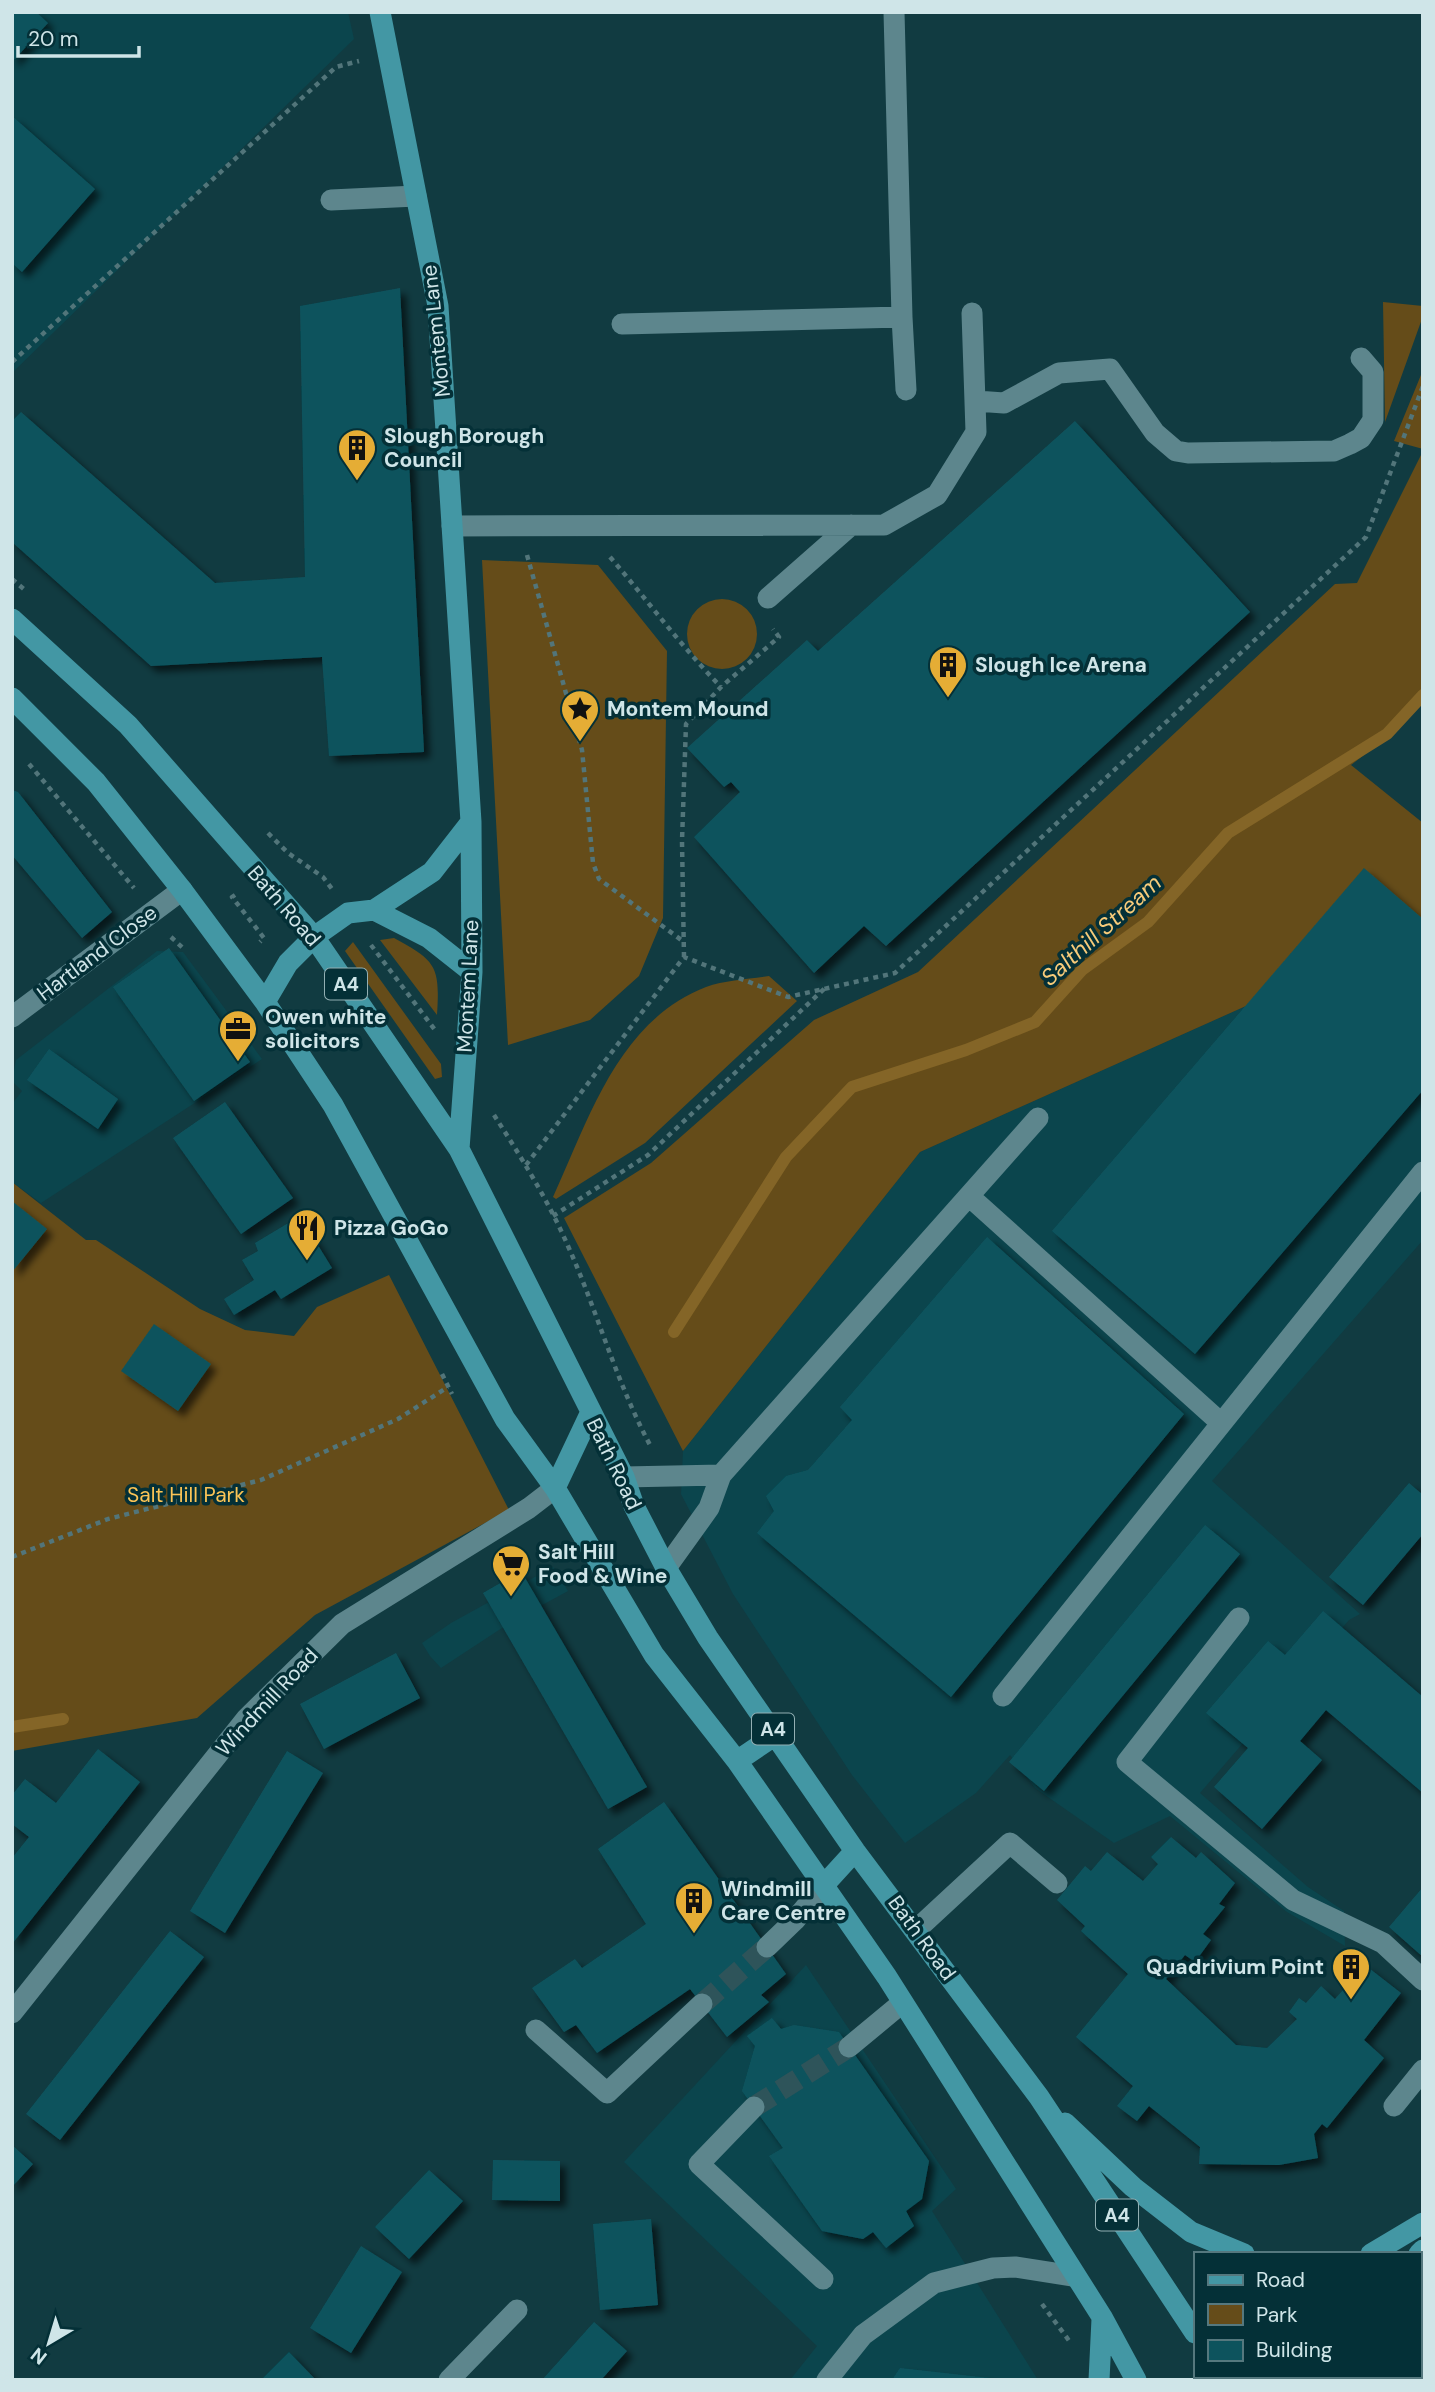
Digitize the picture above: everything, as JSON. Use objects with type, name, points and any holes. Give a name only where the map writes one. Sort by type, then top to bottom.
[{"type":"main road","name":"Montem Lane","points":[[380,12],[438,306],[471,822],[472,972],[459,1149]]},
{"type":"main road","name":"Bath Road","points":[[12,619],[128,725],[314,936],[459,1149],[624,1478],[634,1506],[708,1638],[855,1851],[1038,2097],[1194,2331]]},
{"type":"main road","name":"A4","points":[[12,698],[96,782],[182,890],[265,1002],[333,1105],[505,1419],[555,1488],[654,1655],[737,1761],[824,1885],[902,2003],[1073,2276],[1102,2317],[1136,2380]]},
{"type":"main road","points":[[265,1002],[288,963],[314,936],[348,913],[374,910],[432,872],[471,822]]},
{"type":"main road","points":[[374,910],[429,938],[472,972]]},
{"type":"main road","points":[[555,1488],[590,1414]]},
{"type":"main road","points":[[737,1761],[776,1734]]},
{"type":"main road","points":[[824,1885],[855,1851]]},
{"type":"main road","points":[[1038,2097],[1133,2187],[1191,2232],[1239,2252]]},
{"type":"main road","points":[[1374,2252],[1423,2223]]},
{"type":"main road","points":[[1099,2380],[1102,2317]]},
{"type":"street","points":[[894,12],[901,317],[906,390]]},
{"type":"street","points":[[331,200],[416,196]]},
{"type":"street","points":[[452,526],[884,525],[937,495],[976,432],[972,313]]},
{"type":"street","points":[[622,324],[901,317]]},
{"type":"street","points":[[976,401],[1004,403],[1059,373],[1110,369],[1155,433],[1176,451],[1334,451],[1361,438],[1373,420],[1373,372],[1361,358]]},
{"type":"street","points":[[768,598],[851,525]]},
{"type":"street","name":"Hartland Close","points":[[12,1017],[182,890]]},
{"type":"street","points":[[666,1567],[709,1508],[721,1475],[1038,1118]]},
{"type":"street","points":[[1003,1696],[1423,1172]]},
{"type":"street","points":[[970,1197],[1221,1423]]},
{"type":"street","points":[[624,1478],[721,1475]]},
{"type":"street","name":"Windmill Road","points":[[12,2013],[246,1719],[342,1624],[529,1508],[555,1488]]},
{"type":"street","points":[[1239,1618],[1127,1762],[1293,1900],[1382,1943],[1423,1980]]},
{"type":"street","points":[[916,1930],[1010,1843],[1056,1883]]},
{"type":"street","points":[[766,1947],[795,1920],[824,1885]]},
{"type":"street","points":[[849,2047],[902,2003]]},
{"type":"street","points":[[536,2029],[607,2093],[702,2004]]},
{"type":"street","points":[[1394,2106],[1423,2070]]},
{"type":"street","points":[[754,2107],[699,2164],[823,2279]]},
{"type":"street","points":[[827,2380],[863,2335],[934,2283],[993,2268],[1015,2266],[1073,2276]]},
{"type":"street","points":[[449,2380],[517,2310]]},
{"type":"path","points":[[12,362],[335,67],[387,53]]},
{"type":"path","points":[[684,957],[788,997],[895,973],[1366,537],[1423,386]]},
{"type":"path","points":[[582,525],[664,620],[679,644],[721,687]]},
{"type":"path","points":[[507,526],[527,553],[579,739],[593,863],[599,879],[684,942]]},
{"type":"path","points":[[526,1165],[684,957],[682,841],[686,724],[721,687],[779,637],[756,607],[768,598]]},
{"type":"path","points":[[23,757],[133,888]]},
{"type":"path","points":[[348,913],[464,1071],[526,1165],[553,1216],[590,1302],[625,1396],[670,1477]]},
{"type":"path","points":[[553,1216],[648,1155],[826,988]]},
{"type":"path","points":[[12,1557],[108,1518],[261,1480],[398,1419],[448,1387]]},
{"type":"path","points":[[1015,2266],[1072,2345]]},
{"type":"shaded area","points":[[12,12],[348,12],[354,39],[12,373]]},
{"type":"shaded area","points":[[1423,919],[1423,1240],[1212,1481],[1360,1614],[1349,1620],[1200,1793],[1308,1887],[1344,1911],[1345,1946],[1287,1912],[1170,1816],[1114,1843],[1035,1788],[1010,1755],[976,1793],[905,1843],[852,1775],[733,1594],[681,1494],[683,1451],[920,1152],[1246,1006]]},
{"type":"shaded area","points":[[157,951],[183,952],[262,1059],[41,1203],[12,1182],[12,1104],[22,1091],[12,1081],[16,1060]]},
{"type":"shaded area","points":[[553,1567],[568,1591],[511,1622],[441,1668],[430,1656],[422,1643],[451,1623]]},
{"type":"shaded area","points":[[806,1965],[956,2189],[932,2211],[1038,2380],[790,2380],[817,2346],[624,2162]]},
{"type":"green space","points":[[1383,302],[1423,306],[1423,316],[1385,422]]},
{"type":"green space","points":[[1423,370],[1423,449],[1394,441]]},
{"type":"green space","points":[[1423,451],[1423,697],[1390,735],[1351,765],[1423,823],[1423,919],[1246,1006],[920,1152],[683,1451],[564,1218],[651,1163],[814,1020],[918,972],[1335,584],[1357,583]]},
{"type":"green space","points":[[482,560],[598,565],[667,651],[663,918],[639,976],[590,1020],[508,1045]]},
{"type":"green space","points":[[722,599],[747,609],[757,634],[747,659],[722,669],[697,659],[687,634],[697,609]]},
{"type":"green space","points":[[394,938],[419,953],[433,967],[438,986],[437,1015],[380,940]]},
{"type":"green space","points":[[353,942],[441,1064],[442,1077],[435,1079],[345,951]]},
{"type":"green space","points":[[769,976],[797,1001],[645,1143],[556,1199],[553,1197],[594,1105],[610,1076],[628,1048],[650,1023],[676,1003],[706,987]]},
{"type":"green space","name":"Salt Hill Park","points":[[12,1182],[86,1240],[96,1240],[200,1309],[245,1330],[294,1336],[317,1307],[389,1275],[509,1510],[315,1615],[197,1718],[12,1751]]},
{"type":"building","points":[[12,12],[36,12],[48,23],[12,62]]},
{"type":"building","points":[[12,116],[95,189],[22,272],[12,263]]},
{"type":"building","name":"Slough Borough Council","points":[[400,288],[424,752],[329,756],[322,657],[151,666],[12,542],[12,421],[21,412],[215,583],[305,577],[300,306]]},
{"type":"building","name":"Slough Ice Arena","points":[[1075,421],[1250,612],[886,946],[864,926],[814,973],[694,837],[740,792],[731,782],[724,787],[687,748],[807,640],[818,651]]},
{"type":"building","points":[[12,790],[18,792],[112,912],[82,938],[12,855]]},
{"type":"building","points":[[1364,868],[1423,919],[1423,1090],[1195,1354],[1052,1231]]},
{"type":"building","points":[[169,948],[250,1062],[194,1101],[113,987]]},
{"type":"building","points":[[49,1049],[118,1099],[98,1129],[27,1080]]},
{"type":"building","points":[[225,1102],[293,1198],[241,1234],[173,1138]]},
{"type":"building","points":[[12,1201],[47,1229],[12,1272]]},
{"type":"building","points":[[300,1216],[332,1268],[281,1299],[275,1290],[234,1315],[224,1299],[254,1280],[242,1260],[258,1251],[255,1243]]},
{"type":"building","points":[[987,1237],[1184,1414],[951,1697],[757,1533],[774,1511],[766,1496],[786,1476],[808,1470],[852,1420],[840,1407]]},
{"type":"building","points":[[154,1324],[211,1364],[178,1411],[121,1371]]},
{"type":"building","points":[[1409,1483],[1423,1495],[1423,1534],[1363,1605],[1329,1577]]},
{"type":"building","points":[[1205,1525],[1240,1554],[1044,1791],[1009,1762]]},
{"type":"building","points":[[521,1571],[647,1787],[608,1809],[483,1593]]},
{"type":"building","points":[[1323,1611],[1423,1697],[1423,1793],[1326,1710],[1300,1741],[1322,1760],[1262,1829],[1214,1787],[1248,1748],[1206,1713],[1268,1641],[1285,1655]]},
{"type":"building","points":[[396,1653],[420,1698],[324,1749],[300,1704]]},
{"type":"building","points":[[98,1749],[140,1782],[12,1944],[12,1858],[29,1837],[12,1824],[12,1795],[25,1779],[56,1803]]},
{"type":"building","points":[[287,1751],[323,1773],[225,1933],[190,1911]]},
{"type":"building","name":"Windmill Care Centre","points":[[664,1802],[786,1974],[761,1995],[769,2002],[727,2037],[690,1989],[597,2053],[576,2025],[564,2032],[532,1988],[575,1959],[582,1968],[646,1924],[598,1849]]},
{"type":"building","name":"Quadrivium Point","points":[[1171,1837],[1196,1858],[1201,1852],[1235,1883],[1219,1904],[1225,1907],[1203,1934],[1211,1940],[1195,1962],[1185,1955],[1166,1979],[1236,2045],[1267,2048],[1297,2019],[1289,2012],[1299,1998],[1306,2003],[1321,1986],[1335,1999],[1365,1965],[1401,1993],[1364,2040],[1384,2058],[1327,2128],[1322,2124],[1314,2134],[1318,2158],[1279,2165],[1199,2164],[1200,2147],[1149,2106],[1137,2121],[1117,2106],[1133,2086],[1076,2037],[1128,1974],[1081,1931],[1085,1926],[1057,1900],[1085,1866],[1091,1871],[1107,1852],[1143,1881],[1158,1864],[1151,1857]]},
{"type":"building","points":[[1423,1887],[1423,1957],[1389,1927]]},
{"type":"building","points":[[170,1931],[204,1957],[60,2140],[26,2114]]},
{"type":"building","points":[[772,2018],[781,2029],[794,2025],[839,2032],[929,2161],[922,2199],[906,2211],[914,2226],[886,2248],[873,2232],[863,2239],[822,2231],[769,2156],[783,2148],[742,2091],[755,2046],[747,2036]]},
{"type":"building","points":[[12,2145],[33,2164],[12,2187]]},
{"type":"building","points":[[493,2160],[560,2161],[560,2201],[492,2200]]},
{"type":"building","points":[[429,2170],[463,2201],[409,2259],[375,2227]]},
{"type":"building","points":[[651,2219],[658,2305],[600,2310],[593,2224]]},
{"type":"building","points":[[361,2246],[402,2272],[351,2353],[310,2328]]},
{"type":"building","points":[[594,2322],[627,2351],[601,2380],[542,2380]]},
{"type":"building","points":[[289,2352],[316,2380],[261,2380]]},
{"type":"building","points":[[900,2368],[989,2378],[989,2380],[892,2380]]},
{"type":"waterway","name":"Salthill Stream","points":[[674,1332],[786,1157],[852,1087],[966,1050],[1035,1022],[1082,970],[1148,922],[1228,833],[1387,734],[1423,695]]},
{"type":"waterway","name":"Salthill Stream","points":[[12,1727],[63,1719]]},
{"type":"tunnel","points":[[702,2004],[767,1947]]},
{"type":"tunnel","points":[[754,2107],[849,2047]]},
{"type":"place","name":"Slough Borough Council","points":[[357,482]]},
{"type":"place","name":"Slough Ice Arena","points":[[948,699]]},
{"type":"place","name":"Montem Mound","points":[[580,743]]},
{"type":"place","name":"Owen white solicitors","points":[[238,1063]]},
{"type":"place","name":"Pizza GoGo","points":[[307,1262]]},
{"type":"place","name":"Salt Hill Food & Wine","points":[[511,1598]]},
{"type":"place","name":"Windmill Care Centre","points":[[694,1935]]},
{"type":"place","name":"Quadrivium Point","points":[[1351,2001]]}]
